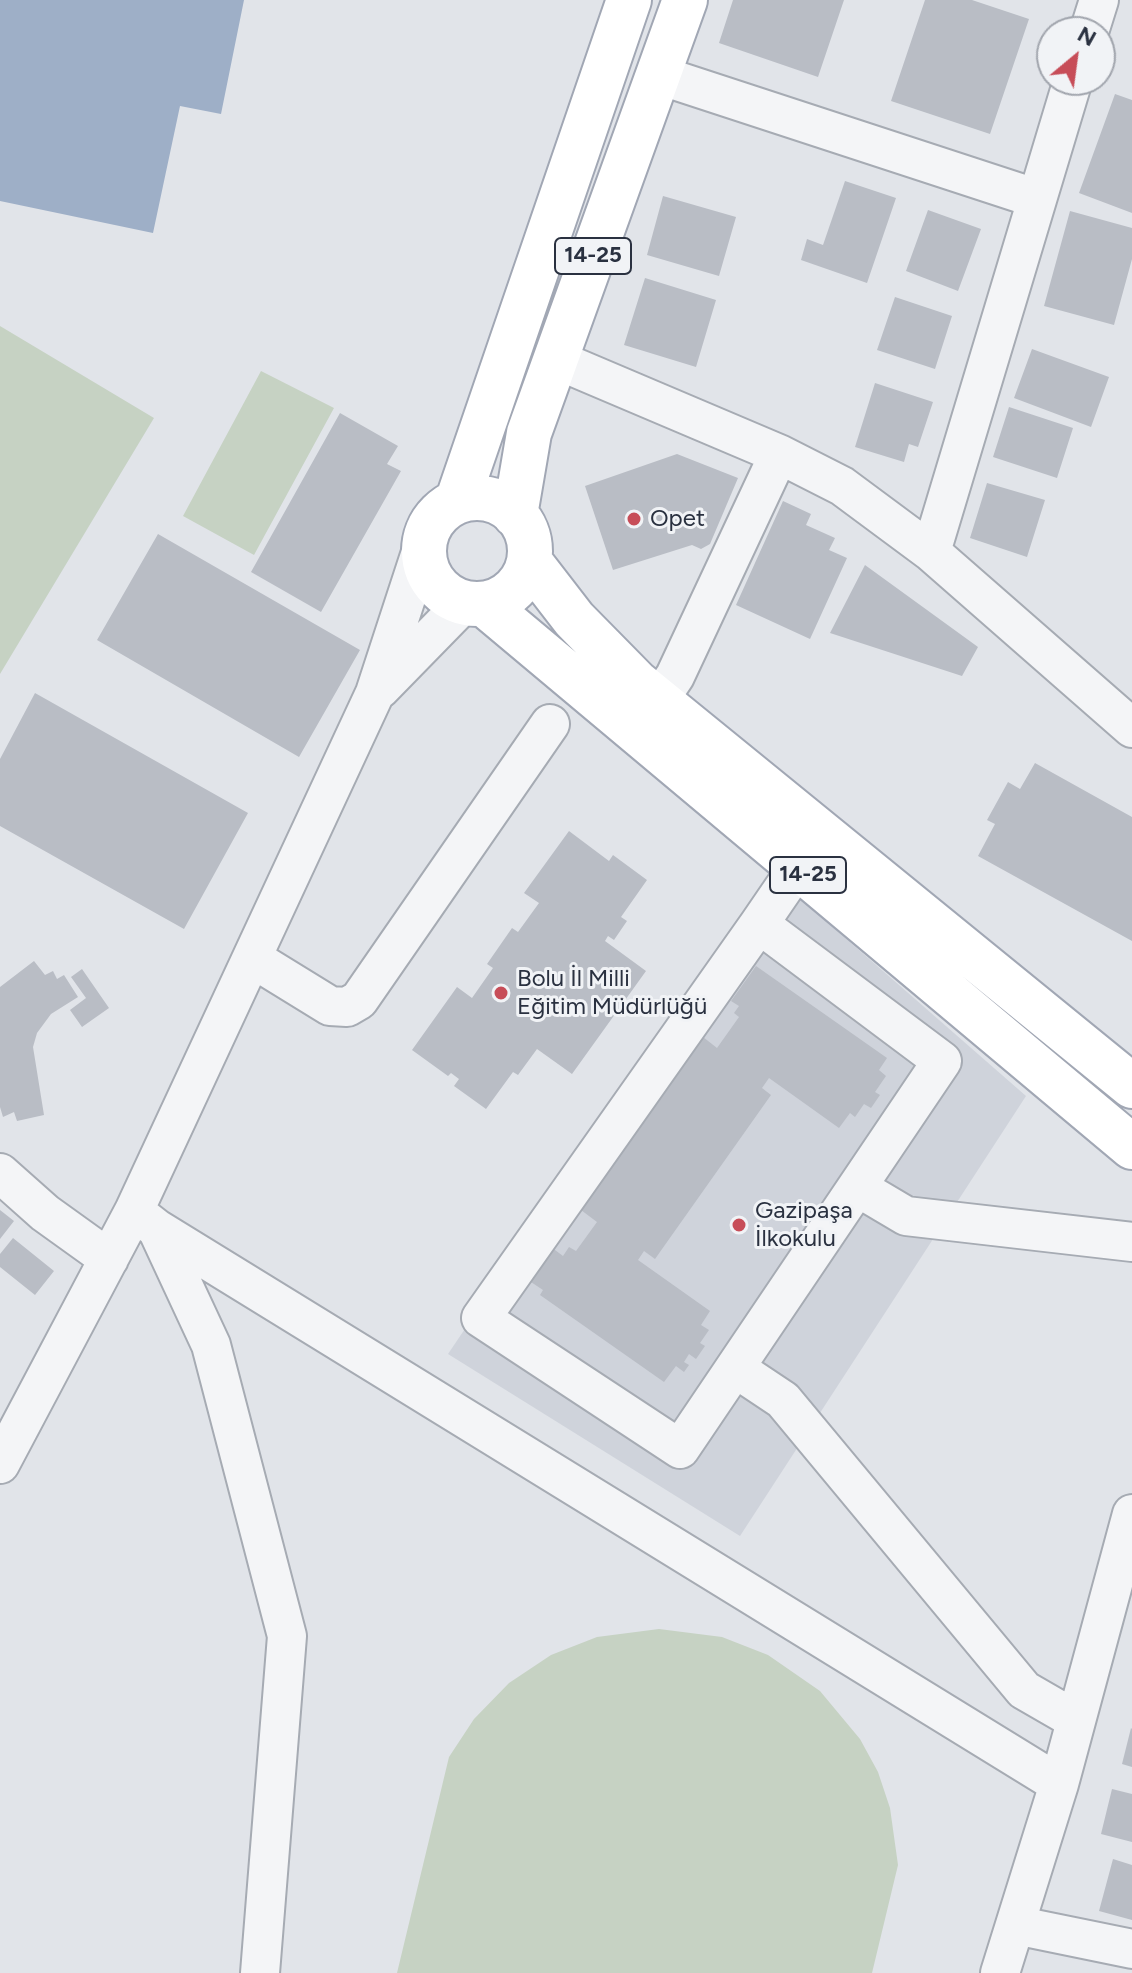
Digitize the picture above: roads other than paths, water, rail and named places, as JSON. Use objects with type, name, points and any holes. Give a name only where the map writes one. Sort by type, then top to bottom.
[{"type":"main road","name":"14-25","points":[[629,0],[457,502],[441,512],[430,526],[424,543],[424,561],[431,577],[442,591],[474,603],[798,867],[1132,1147]]},
{"type":"main road","name":"14-25","points":[[685,0],[529,433],[515,515],[529,539],[530,562],[574,619],[659,700],[1132,1086]]},
{"type":"main road","points":[[457,502],[475,498],[493,500],[515,515]]},
{"type":"main road","points":[[474,603],[508,595],[518,587],[530,562]]},
{"type":"street","points":[[659,75],[1035,198]]},
{"type":"street","points":[[931,552],[1068,96]]},
{"type":"street","points":[[555,359],[779,454],[842,486],[931,552],[1132,728]]},
{"type":"street","points":[[659,700],[675,676],[779,454]]},
{"type":"street","points":[[0,1464],[109,1259],[145,1220],[252,958],[375,693],[424,543]]},
{"type":"street","points":[[375,693],[474,603]]},
{"type":"street","points":[[252,958],[330,1006],[347,1007],[359,1000],[550,724]]},
{"type":"street","points":[[759,924],[942,1061],[680,1449],[481,1318],[798,867]]},
{"type":"street","points":[[0,1173],[45,1213],[109,1259]]},
{"type":"street","points":[[857,1187],[906,1216],[1132,1242]]},
{"type":"street","points":[[145,1220],[1059,1784]]},
{"type":"street","points":[[145,1220],[211,1345],[287,1636],[260,1973]]},
{"type":"street","points":[[735,1368],[783,1400],[1024,1690],[1076,1720]]},
{"type":"street","points":[[1000,1973],[1059,1784],[1132,1514]]},
{"type":"street","points":[[1015,1925],[1132,1949]]},
{"type":"water","points":[[0,0],[244,0],[221,114],[180,106],[153,233],[0,201]]},
{"type":"place","name":"Opet","points":[[634,519]]},
{"type":"place","name":"Bolu İl Milli Eğitim Müdürlüğü","points":[[501,993]]},
{"type":"place","name":"Gazipaşa İlkokulu","points":[[739,1225]]}]
